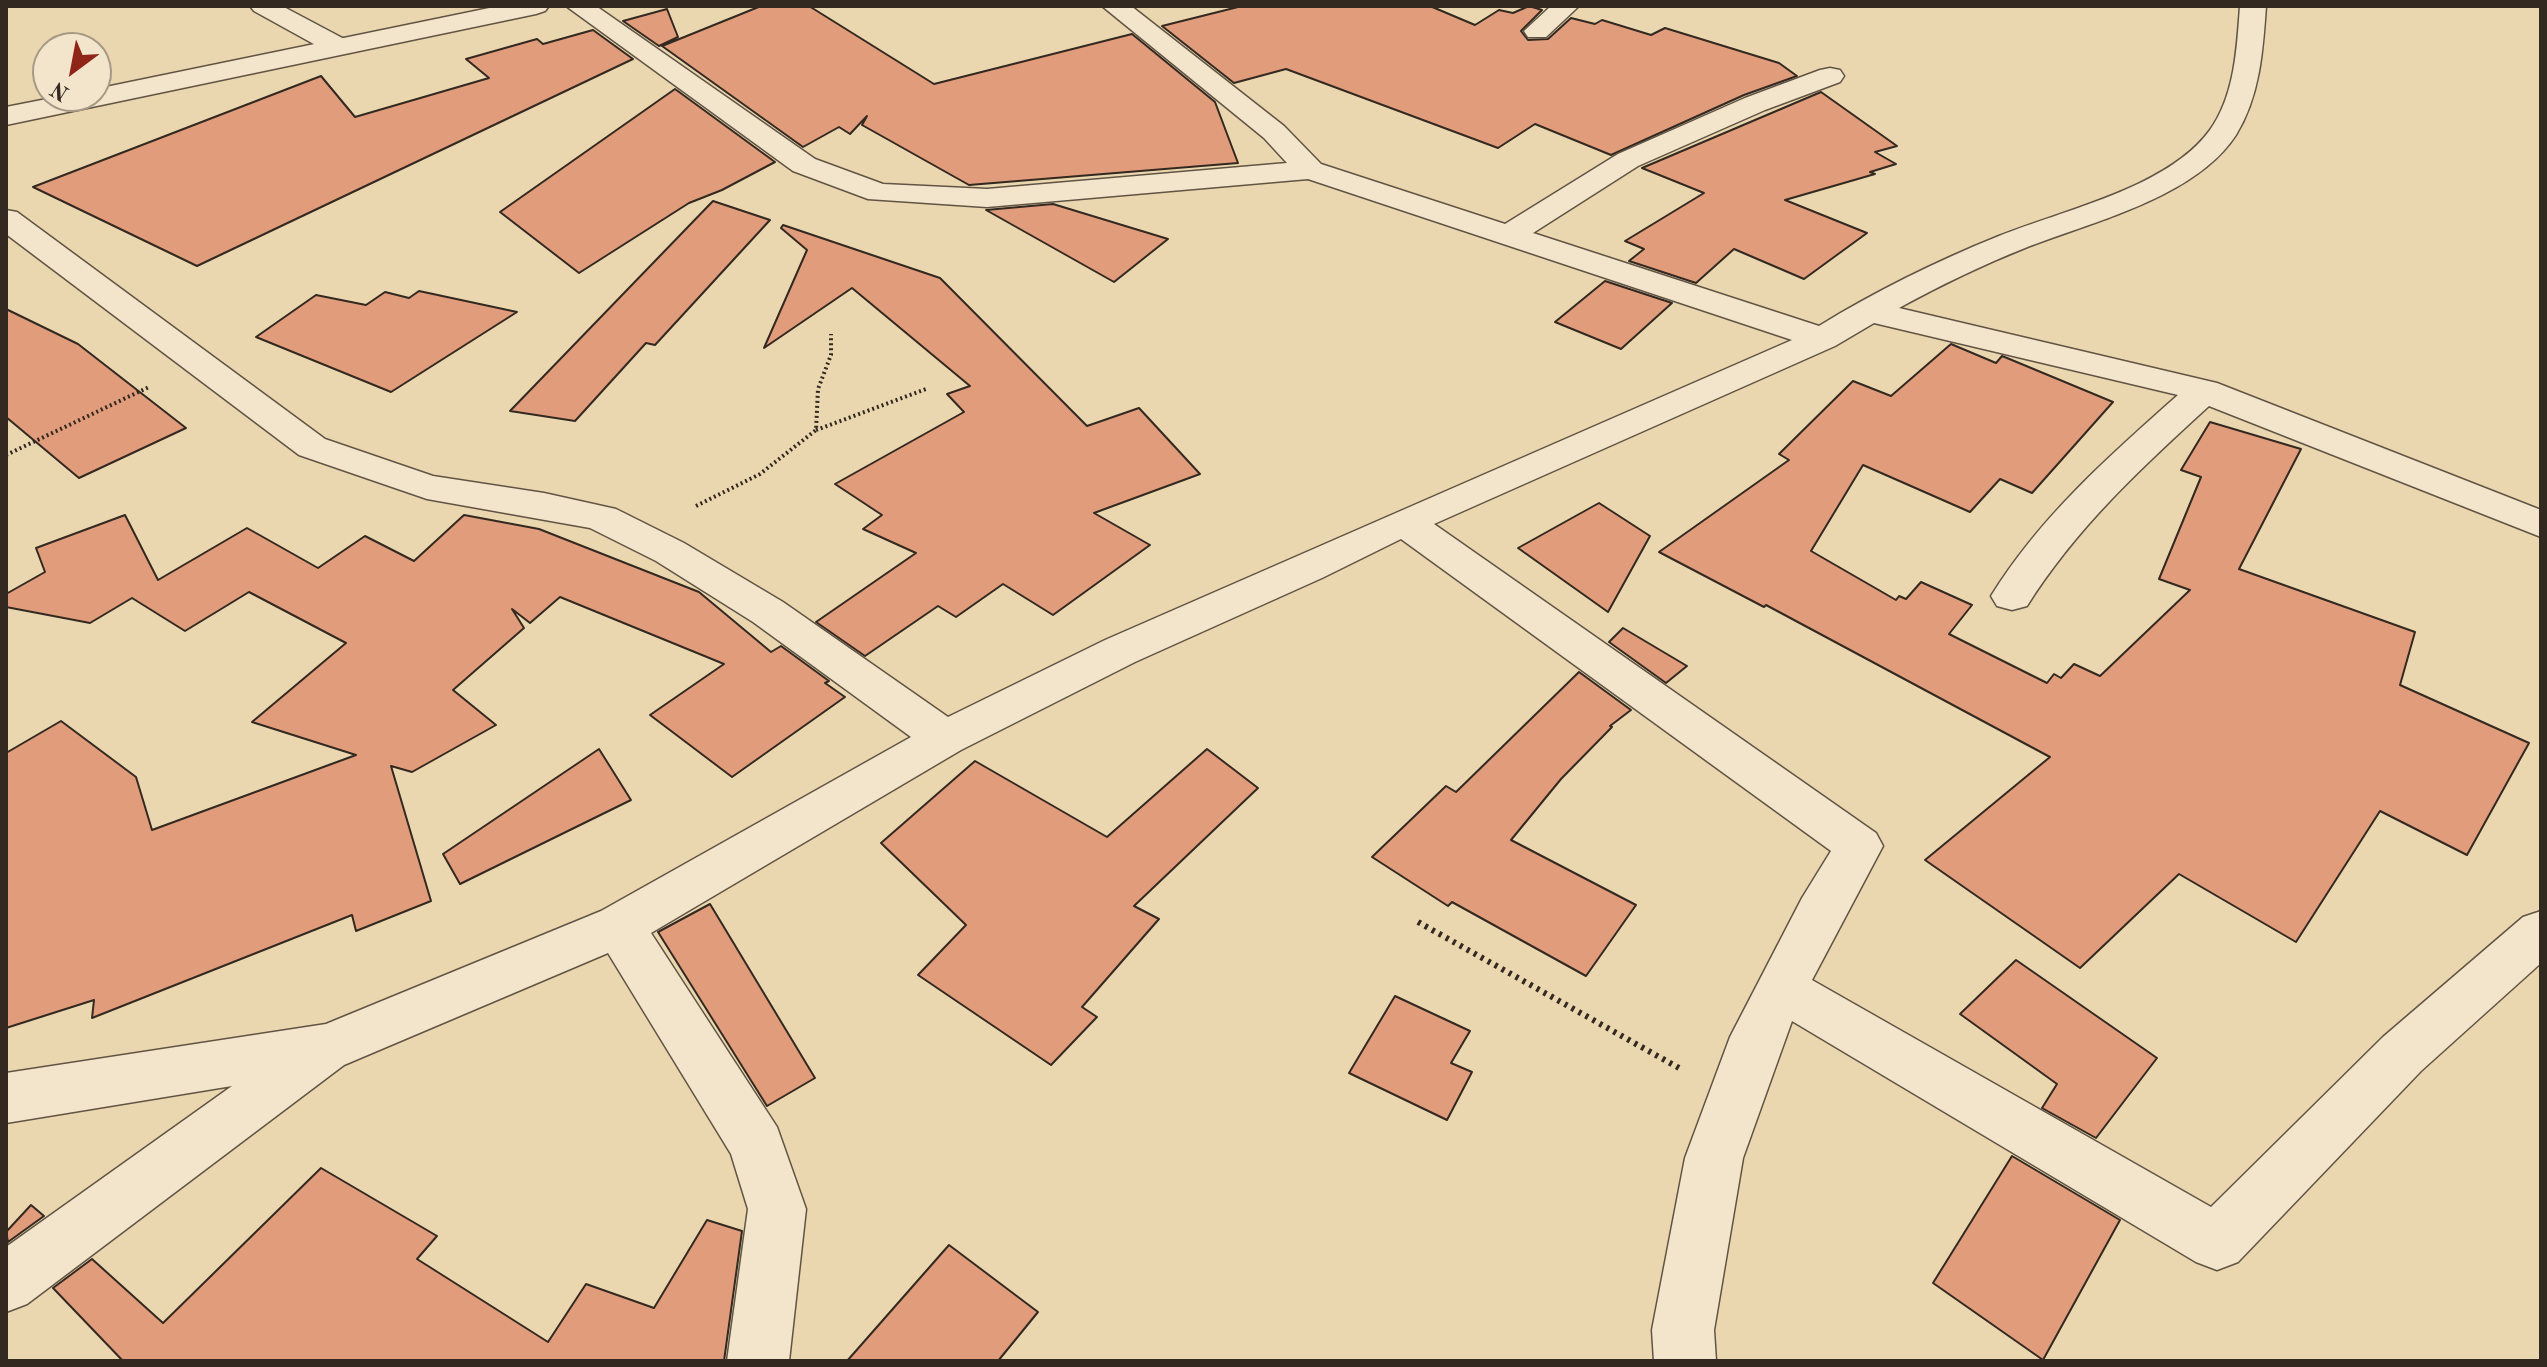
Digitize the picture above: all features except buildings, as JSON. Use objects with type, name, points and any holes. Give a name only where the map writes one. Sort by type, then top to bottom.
[{"type":"street","points":[[263,6],[339,47]]},
{"type":"street","points":[[6,116],[536,6]]},
{"type":"street","points":[[579,6],[804,165],[879,193],[987,198],[1310,170],[1823,339]]},
{"type":"street","points":[[1115,6],[1274,132],[1310,170]]},
{"type":"street","points":[[1537,31],[1566,6]]},
{"type":"street","points":[[6,1283],[330,1047],[619,926],[945,738],[1120,651],[1308,569],[1404,522],[1823,339],[1867,311],[2008,244],[2170,180],[2211,147],[2232,113],[2242,89],[2253,6]]},
{"type":"street","points":[[1507,236],[1628,160],[1755,104],[1830,76]]},
{"type":"street","points":[[6,219],[312,447],[427,487],[544,505],[602,518],[768,612],[945,738]]},
{"type":"street","points":[[1867,311],[2204,391],[2541,524]]},
{"type":"street","points":[[2012,596],[2031,564],[2081,504],[2204,391]]},
{"type":"street","points":[[1404,522],[1859,846],[1820,912],[1757,1037],[1714,1158],[1683,1330],[1685,1361]]},
{"type":"street","points":[[619,926],[757,1145],[777,1209],[758,1361]]},
{"type":"street","points":[[1782,989],[2217,1242],[2402,1054],[2541,932]]},
{"type":"street","points":[[6,1098],[330,1047]]},
{"type":"path","points":[[816,430],[818,389],[831,355],[831,334]]},
{"type":"path","points":[[6,455],[197,364]]},
{"type":"path","points":[[646,541],[688,510],[747,484],[781,462],[816,430],[926,389]]},
{"type":"path","points":[[1418,922],[1736,1099]]}]
